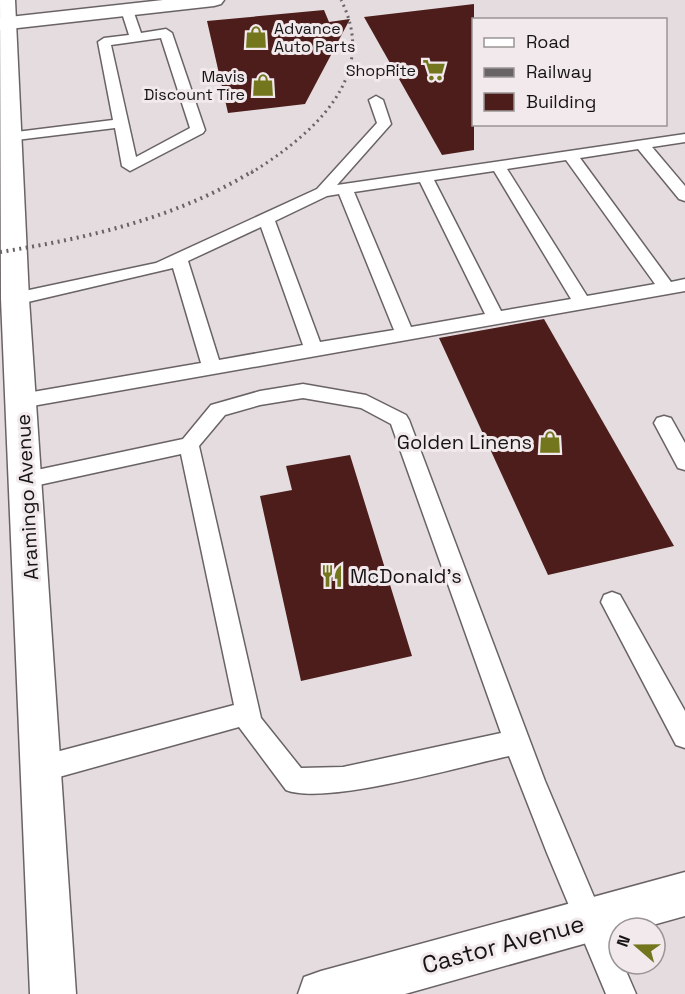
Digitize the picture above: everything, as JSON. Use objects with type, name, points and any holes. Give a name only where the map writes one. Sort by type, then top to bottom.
[{"type":"main road","name":"Aramingo Avenue","points":[[5,0],[3,24],[6,155],[53,994]]},
{"type":"main road","points":[[3,24],[214,0]]},
{"type":"main road","name":"Castor Avenue","points":[[346,990],[685,894]]},
{"type":"lane","points":[[127,10],[136,38]]},
{"type":"lane","points":[[166,33],[198,130],[130,166],[104,42],[136,38],[166,33]]},
{"type":"lane","points":[[323,192],[384,124],[376,100]]},
{"type":"lane","points":[[6,155],[120,123]]},
{"type":"lane","points":[[15,299],[161,267],[323,192],[685,138]]},
{"type":"lane","points":[[641,144],[685,196]]},
{"type":"lane","points":[[570,155],[667,288]]},
{"type":"lane","points":[[498,166],[582,303]]},
{"type":"lane","points":[[425,177],[496,318]]},
{"type":"lane","points":[[345,189],[405,334]]},
{"type":"lane","points":[[266,219],[314,350]]},
{"type":"lane","points":[[179,259],[212,368]]},
{"type":"lane","points":[[21,402],[685,285]]},
{"type":"lane","points":[[25,480],[189,445],[218,410],[260,398],[303,391],[366,402],[399,420],[515,742],[588,922],[621,994]]},
{"type":"lane","points":[[664,423],[685,462]]},
{"type":"lane","points":[[189,445],[250,723],[295,781],[343,780],[515,742]]},
{"type":"lane","points":[[612,602],[685,736]]},
{"type":"lane","points":[[41,769],[247,713]]},
{"type":"building","points":[[474,4],[472,126],[474,126],[474,150],[442,155],[364,17]]},
{"type":"building","points":[[324,10],[329,22],[350,19],[305,104],[228,113],[207,21]]},
{"type":"building","name":"Golden Linens","points":[[544,319],[674,546],[548,575],[439,338]]},
{"type":"building","name":"McDonald's","points":[[350,455],[412,656],[301,681],[260,496],[292,490],[286,466]]},
{"type":"railway","points":[[251,173],[296,141],[316,123],[333,102],[346,79],[352,55],[351,28],[341,0]]},
{"type":"railway","points":[[0,252],[99,233],[163,214],[194,202],[253,171]]},
{"type":"place","name":"Advance Auto Parts","points":[[256,37]]},
{"type":"place","name":"ShopRite","points":[[434,70]]},
{"type":"place","name":"Mavis Discount Tire","points":[[263,85]]},
{"type":"place","name":"Golden Linens","points":[[550,442]]},
{"type":"place","name":"McDonald's","points":[[332,576]]}]
